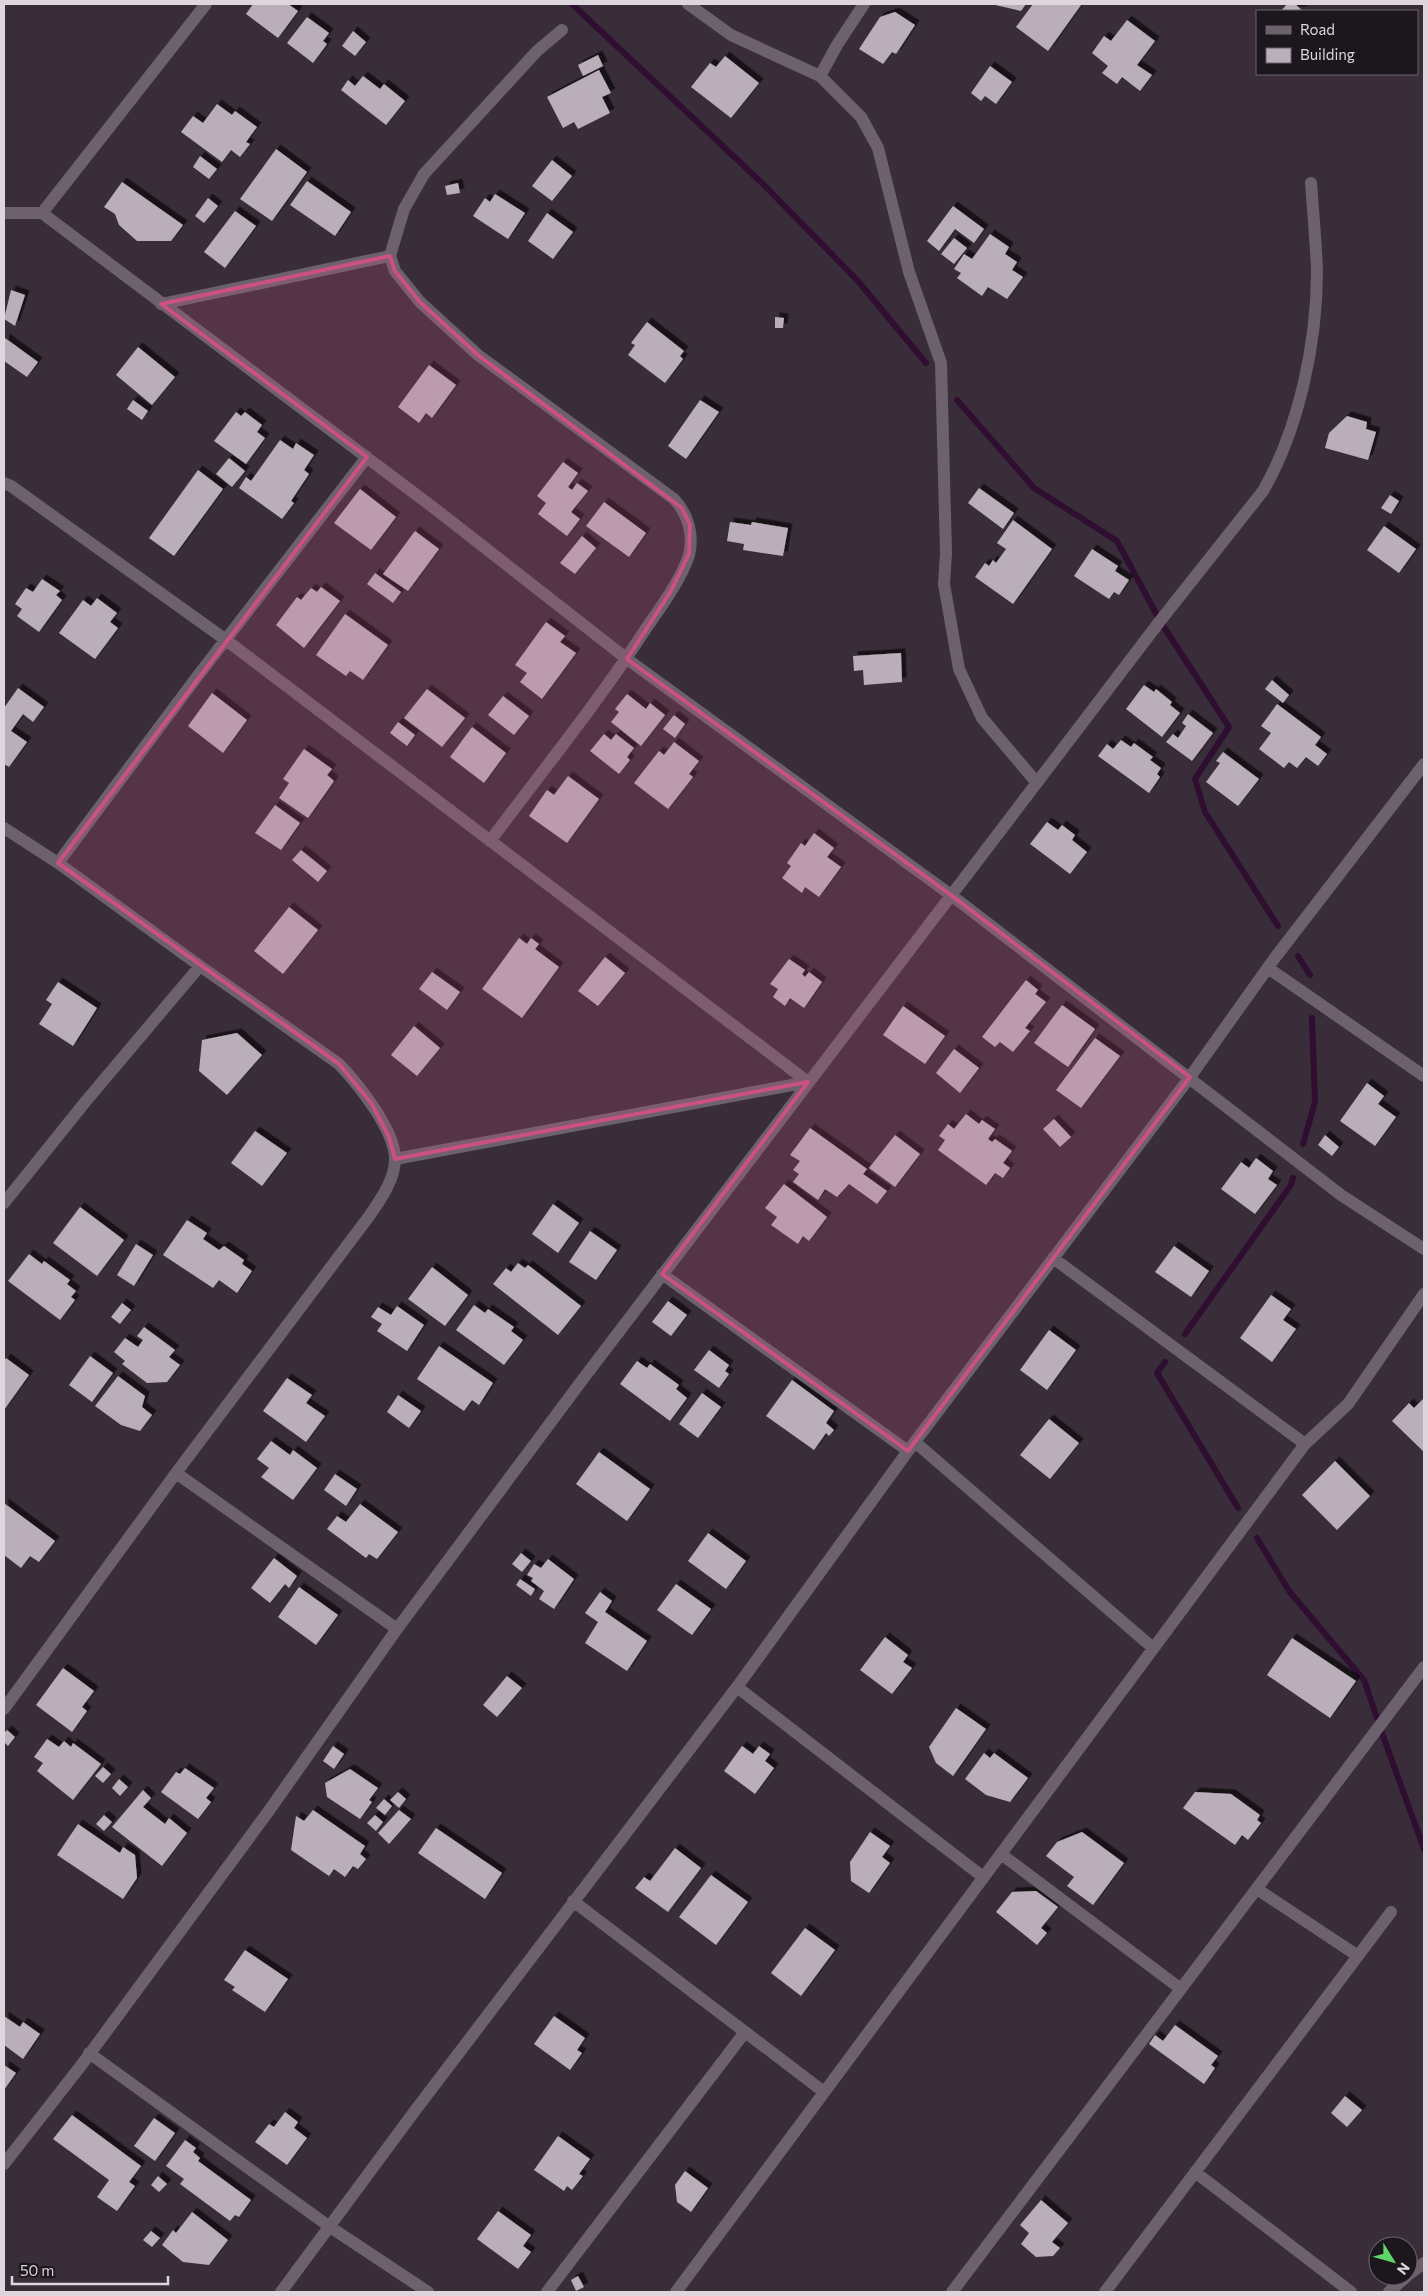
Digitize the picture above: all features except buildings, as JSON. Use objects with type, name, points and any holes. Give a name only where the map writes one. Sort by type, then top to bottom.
[{"type":"street","points":[[42,213],[206,4]]},
{"type":"street","points":[[688,4],[731,35],[820,76],[861,117],[878,148],[909,272],[941,363],[946,553],[944,584],[959,669],[982,718],[1037,783]]},
{"type":"street","points":[[820,76],[837,45],[864,4]]},
{"type":"street","points":[[490,840],[627,659],[671,591],[689,554],[690,525],[682,508],[674,499],[478,355],[420,302],[395,271],[390,256],[404,209],[424,174],[537,51],[562,30]]},
{"type":"street","points":[[4,2164],[268,1812],[397,1629],[662,1274],[1160,621],[1240,522],[1275,470],[1300,399],[1309,353],[1317,271],[1311,183]]},
{"type":"street","points":[[4,213],[42,213],[367,458],[627,659],[951,895],[1342,1195],[1424,1249]]},
{"type":"street","points":[[161,304],[390,256]]},
{"type":"street","points":[[58,863],[226,640],[367,458]]},
{"type":"street","points":[[4,483],[11,486],[226,640],[808,1082]]},
{"type":"street","points":[[281,2292],[573,1901],[737,1688],[912,1447],[1190,1077],[1268,968],[1424,764]]},
{"type":"street","points":[[4,828],[58,863],[339,1064],[371,1103],[389,1136],[395,1159],[382,1198],[176,1472],[4,1709]]},
{"type":"street","points":[[4,1203],[86,1101],[200,966]]},
{"type":"street","points":[[1268,968],[1424,1076]]},
{"type":"street","points":[[395,1159],[808,1082]]},
{"type":"street","points":[[1053,1258],[1305,1444]]},
{"type":"street","points":[[662,1274],[912,1447],[1153,1648]]},
{"type":"street","points":[[683,2290],[824,2092],[1153,1648],[1305,1444],[1348,1404],[1424,1294]]},
{"type":"street","points":[[176,1472],[397,1629]]},
{"type":"street","points":[[952,2292],[1424,1668]]},
{"type":"street","points":[[737,1688],[984,1877]]},
{"type":"street","points":[[1001,1854],[1181,1989]]},
{"type":"street","points":[[1257,1889],[1358,1956]]},
{"type":"street","points":[[573,1901],[824,2092]]},
{"type":"street","points":[[1105,2292],[1391,1912]]},
{"type":"street","points":[[547,2292],[745,2032]]},
{"type":"street","points":[[89,2053],[330,2227],[428,2292]]},
{"type":"street","points":[[1195,2172],[1351,2292]]},
{"type":"highlighted area","points":[[390,256],[395,271],[420,302],[478,355],[682,508],[690,525],[689,554],[671,591],[627,659],[951,895],[1190,1077],[908,1451],[662,1274],[808,1082],[395,1159],[389,1137],[371,1103],[339,1064],[58,863],[367,457],[161,304]]},
{"type":"waterway","points":[[572,4],[762,183],[858,281],[926,363]]},
{"type":"waterway","points":[[957,400],[1034,488],[1117,541],[1160,621],[1229,727],[1195,779],[1205,812],[1278,926]]},
{"type":"waterway","points":[[1298,956],[1310,975]]},
{"type":"waterway","points":[[1303,1144],[1315,1102],[1312,1018]]},
{"type":"waterway","points":[[1185,1334],[1291,1185],[1293,1178]]},
{"type":"waterway","points":[[1165,1362],[1157,1373],[1238,1508]]},
{"type":"waterway","points":[[1257,1538],[1289,1591],[1364,1680],[1377,1718]]},
{"type":"waterway","points":[[1382,1733],[1424,1849]]}]
